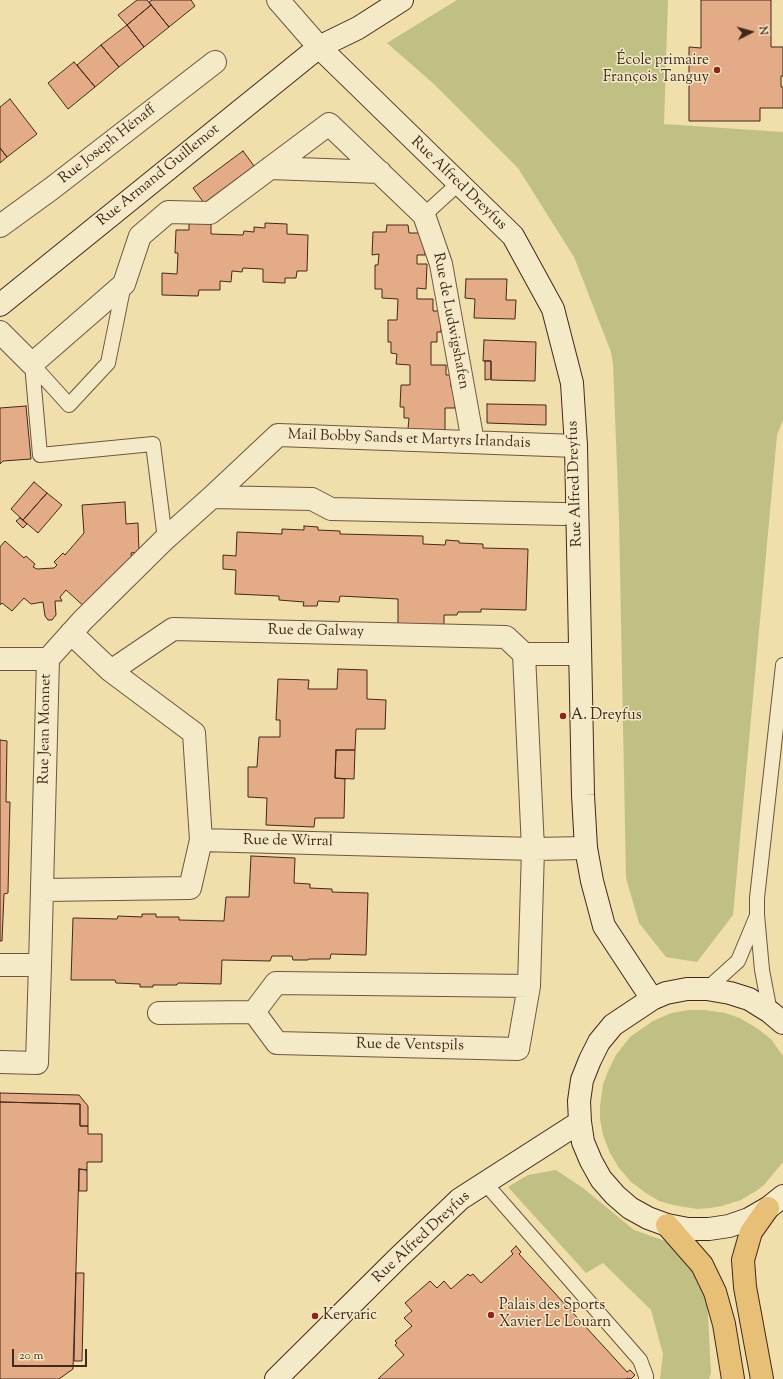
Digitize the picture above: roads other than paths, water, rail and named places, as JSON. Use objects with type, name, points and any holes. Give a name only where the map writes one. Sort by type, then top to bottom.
[{"type":"main road","points":[[762,1379],[745,1287],[743,1260],[751,1232],[775,1202]]},
{"type":"main road","points":[[667,1225],[702,1265],[715,1292],[724,1324],[733,1379]]},
{"type":"main road","points":[[721,1379],[730,1355]]},
{"type":"street","name":"Rue Alfred Dreyfus","points":[[278,0],[319,47],[513,236],[553,309],[572,383],[576,446],[583,795],[586,848],[592,881],[604,926],[652,999]]},
{"type":"street","points":[[319,47],[358,28],[402,0]]},
{"type":"street","name":"Rue Armand Guillemot","points":[[0,305],[319,47]]},
{"type":"street","name":"Rue Joseph Hénaff","points":[[0,226],[51,189],[215,62]]},
{"type":"street","name":"Rue de Ludwigshafen","points":[[124,284],[140,236],[168,212],[210,213],[329,124],[424,215],[441,264],[473,442]]},
{"type":"street","points":[[270,168],[380,172]]},
{"type":"street","points":[[0,332],[32,364],[124,284]]},
{"type":"street","name":"Mail Bobby Sands et Martyrs Irlandais","points":[[212,497],[278,435],[576,446]]},
{"type":"street","points":[[212,497],[312,499],[331,509],[564,514]]},
{"type":"street","name":"Rue Jean Monnet","points":[[0,1062],[37,1062],[48,659],[71,633],[165,539],[212,497]]},
{"type":"street","name":"Rue de Galway","points":[[111,671],[173,629],[506,637],[524,654]]},
{"type":"street","points":[[42,890],[190,888],[201,840],[194,733],[111,671],[71,633]]},
{"type":"street","points":[[524,654],[580,654]]},
{"type":"street","name":"Rue de Ventspils","points":[[254,1012],[277,1043],[518,1049],[529,986],[533,849],[524,654]]},
{"type":"street","points":[[0,659],[48,659]]},
{"type":"street","name":"Rue de Wirral","points":[[201,840],[533,849],[586,848]]},
{"type":"street","points":[[0,965],[40,965]]},
{"type":"street","points":[[159,1013],[254,1012],[276,983],[529,986]]},
{"type":"street","points":[[775,1202],[749,1219],[730,1226],[709,1229],[688,1229],[667,1225],[648,1218],[630,1208],[615,1195],[601,1179],[583,1142],[579,1101],[582,1080],[599,1042],[613,1025],[652,999],[666,993],[687,989],[707,989],[730,992],[749,999],[777,1017]]},
{"type":"street","name":"Rue Alfred Dreyfus","points":[[277,1378],[460,1199],[580,1122]]},
{"type":"lane","points":[[424,215],[458,184]]},
{"type":"lane","points":[[32,364],[69,405],[108,363],[124,284]]},
{"type":"lane","points":[[32,364],[40,455],[153,444],[165,539]]},
{"type":"lane","points":[[777,1017],[762,970],[757,898],[783,666]]},
{"type":"lane","points":[[707,989],[738,961],[757,915]]},
{"type":"lane","points":[[485,1183],[640,1360],[646,1379]]},
{"type":"place","name":"École primaire François Tanguy","points":[[717,70]]},
{"type":"place","name":"A. Dreyfus","points":[[563,716]]},
{"type":"place","name":"Palais des Sports Xavier Le Louarn","points":[[491,1315]]},
{"type":"place","name":"Kervaric","points":[[315,1316]]}]
